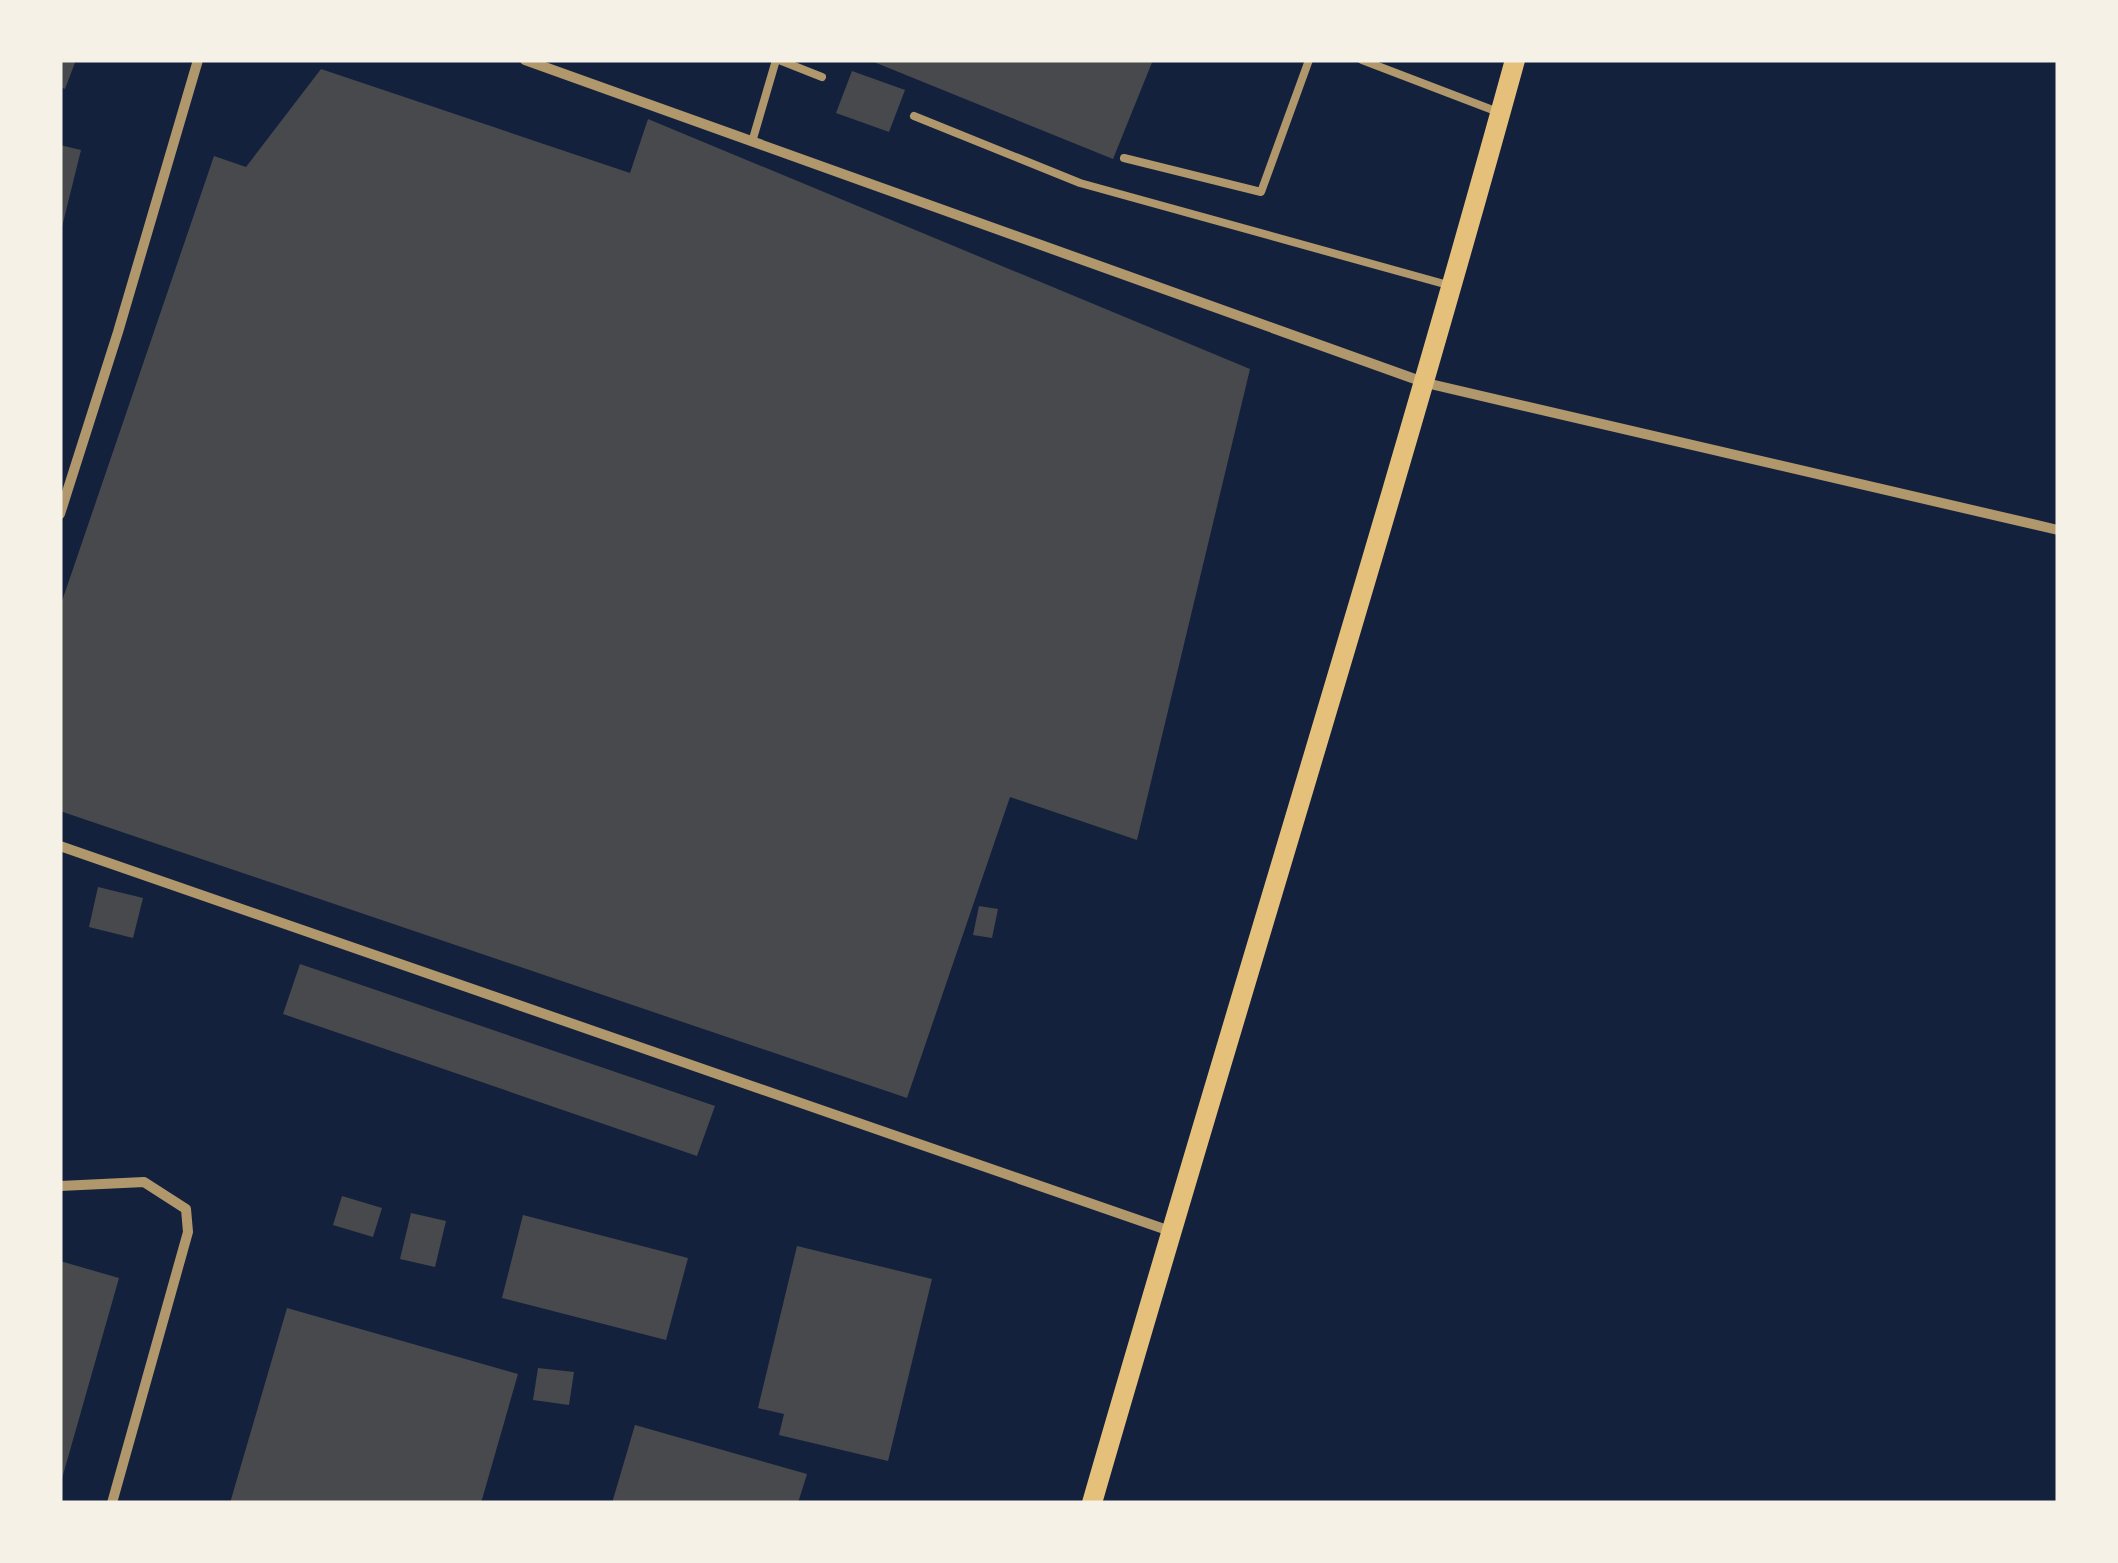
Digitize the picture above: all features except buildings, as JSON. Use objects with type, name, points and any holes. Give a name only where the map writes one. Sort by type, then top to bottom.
[{"type":"main road","points":[[1092,1503],[1426,383],[1515,60]]},
{"type":"street","points":[[60,514],[198,60]]},
{"type":"street","points":[[524,60],[1426,383],[2058,530]]},
{"type":"street","points":[[60,846],[1170,1231]]},
{"type":"street","points":[[60,1186],[144,1182],[186,1209],[188,1232],[112,1503]]},
{"type":"lane","points":[[752,142],[778,60],[822,77]]},
{"type":"lane","points":[[1124,158],[1262,192],[1310,60]]},
{"type":"lane","points":[[1362,60],[1500,113]]},
{"type":"lane","points":[[914,116],[1080,183],[1452,286]]}]
